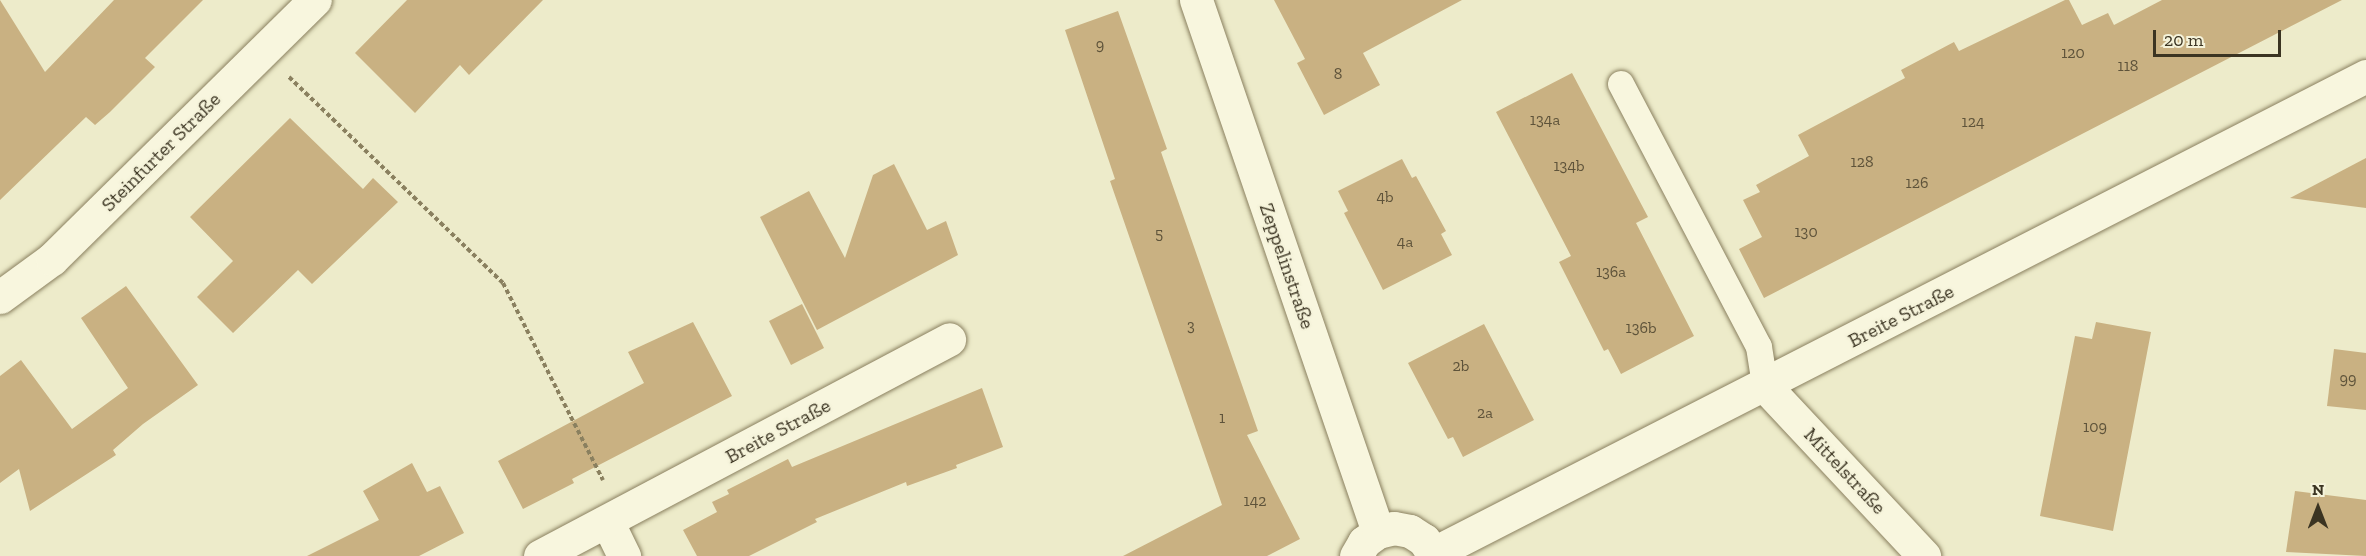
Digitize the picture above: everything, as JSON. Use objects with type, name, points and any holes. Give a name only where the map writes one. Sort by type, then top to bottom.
[{"type":"street","name":"Zeppelinstraße","points":[[1196,0],[1378,532]]},
{"type":"street","name":"Steinfurter Straße","points":[[0,297],[52,259],[263,52],[308,3]]},
{"type":"street","name":"Breite Straße","points":[[1434,555],[2366,76]]},
{"type":"street","name":"Breite Straße","points":[[540,556],[614,519],[949,339]]},
{"type":"street","name":"Mittelstraße","points":[[1765,386],[1924,556]]},
{"type":"street","points":[[614,519],[624,556]]},
{"type":"street","points":[[1356,556],[1364,542],[1378,532],[1394,528],[1410,531],[1424,540],[1434,555]]},
{"type":"lane","points":[[1622,84],[1759,347],[1765,386]]},
{"type":"path","points":[[263,52],[503,283],[614,519]]},
{"type":"building","points":[[0,0],[45,72],[114,0],[203,0],[145,58],[155,67],[110,112],[95,125],[86,117],[0,200]]},
{"type":"building","points":[[407,0],[543,0],[469,75],[460,65],[415,113],[355,53]]},
{"type":"building","points":[[1274,0],[1462,0],[1363,53],[1380,85],[1324,115],[1297,63],[1305,59]]},
{"type":"building","points":[[2069,0],[2082,25],[2108,13],[2114,25],[2162,0],[2342,0],[1764,298],[1739,249],[1762,237],[1743,200],[1760,192],[1756,185],[1809,156],[1798,135],[1905,78],[1901,70],[1954,42],[1959,51]]},
{"type":"building","points":[[1118,11],[1167,149],[1161,152],[1258,431],[1247,435],[1300,539],[1267,556],[1123,556],[1222,505],[1110,181],[1115,179],[1065,30]]},
{"type":"building","points":[[1572,73],[1648,217],[1636,223],[1694,336],[1621,374],[1608,349],[1604,351],[1559,262],[1571,256],[1496,112]]},
{"type":"building","points":[[290,118],[363,189],[373,178],[398,202],[312,284],[298,270],[233,333],[197,297],[233,261],[190,217]]},
{"type":"building","points":[[2366,158],[2366,208],[2290,198]]},
{"type":"building","points":[[1402,159],[1412,178],[1416,176],[1446,231],[1441,234],[1452,255],[1383,290],[1344,213],[1348,211],[1338,191]]},
{"type":"building","points":[[894,164],[927,230],[946,221],[958,255],[817,330],[760,217],[809,191],[845,258],[873,175]]},
{"type":"building","points":[[126,286],[198,385],[143,424],[113,450],[116,455],[30,511],[19,469],[0,483],[0,376],[21,360],[72,429],[128,388],[81,318]]},
{"type":"building","points":[[802,304],[824,348],[791,365],[769,321]]},
{"type":"building","points":[[693,322],[732,396],[572,479],[574,483],[523,509],[498,461],[644,383],[628,352]]},
{"type":"building","points":[[2096,322],[2151,332],[2113,531],[2040,516],[2075,336],[2092,339]]},
{"type":"building","points":[[1484,324],[1534,420],[1463,457],[1453,437],[1448,439],[1408,363]]},
{"type":"building","points":[[2334,349],[2366,353],[2366,410],[2327,406]]},
{"type":"building","points":[[982,388],[1003,447],[956,465],[957,468],[907,486],[906,482],[815,519],[817,522],[749,556],[697,556],[683,530],[717,512],[712,502],[729,494],[727,490],[788,459],[792,467]]},
{"type":"building","points":[[412,463],[427,492],[440,486],[464,533],[419,556],[307,556],[379,520],[363,491]]},
{"type":"building","points":[[2295,491],[2366,500],[2366,556],[2286,552]]}]
